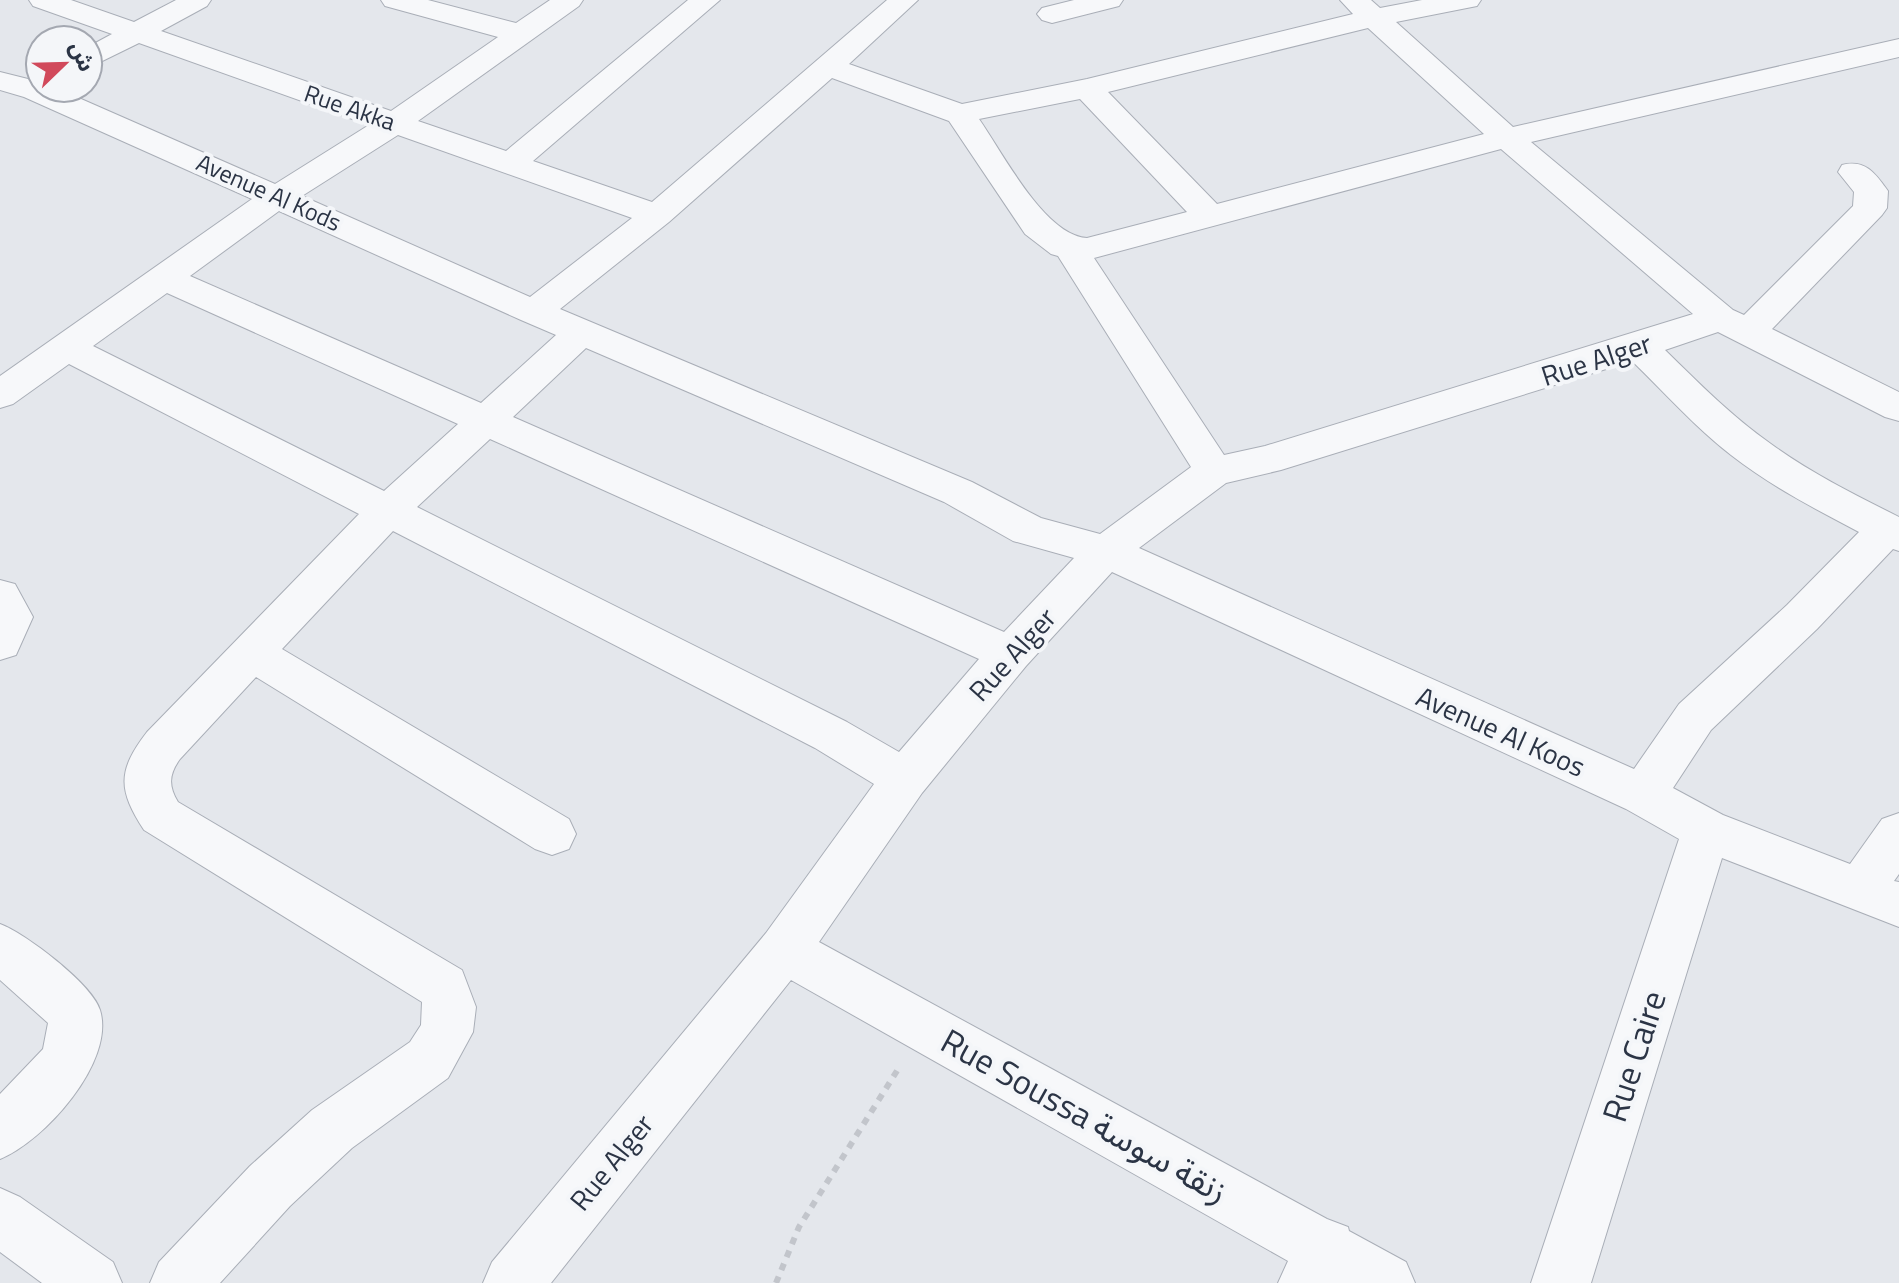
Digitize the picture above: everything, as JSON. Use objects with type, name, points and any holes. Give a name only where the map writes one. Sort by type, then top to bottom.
[{"type":"street","name":"Rue Akka","points":[[43,0],[657,215]]},
{"type":"street","points":[[104,50],[197,0]]},
{"type":"street","points":[[395,0],[522,34]]},
{"type":"street","points":[[0,395],[162,277],[279,196],[396,122],[569,0]]},
{"type":"street","points":[[511,163],[706,0]]},
{"type":"street","points":[[534,312],[657,215],[904,0]]},
{"type":"street","points":[[1052,14],[1109,0]]},
{"type":"street","points":[[829,67],[960,114],[1087,88],[1364,9],[1467,0]]},
{"type":"street","points":[[1364,9],[1507,138],[1734,325],[1899,408]]},
{"type":"street","points":[[960,114],[1037,227],[1055,243],[1070,248],[1108,244],[1507,138],[1899,48]]},
{"type":"street","name":"Avenue Al Kods","points":[[0,81],[24,85]]},
{"type":"street","points":[[1087,88],[1212,218]]},
{"type":"street","points":[[0,111],[24,96]]},
{"type":"street","name":"Avenue Al Kods","points":[[74,104],[582,332]]},
{"type":"street","points":[[1734,325],[1870,208],[1871,191],[1854,172]]},
{"type":"street","points":[[1070,248],[1214,471]]},
{"type":"street","points":[[162,277],[1010,654]]},
{"type":"street","name":"Rue Alger","points":[[513,1283],[784,949],[905,779],[1010,654],[1106,551],[1214,471],[1267,460],[1639,346],[1734,325]]},
{"type":"street","points":[[180,1283],[270,1186],[332,1129],[429,1060],[446,1032],[450,1007],[444,987],[161,816],[150,800],[145,783],[150,762],[388,510],[582,332]]},
{"type":"street","name":"Avenue Al Koos","points":[[582,332],[958,492],[1028,530],[1106,551],[1643,795],[1706,830],[1880,896]]},
{"type":"street","points":[[1639,346],[1734,437],[1818,493],[1893,532],[1695,717],[1643,795]]},
{"type":"street","points":[[65,347],[817,728],[905,779]]},
{"type":"street","points":[[0,596],[11,617],[0,643]]},
{"type":"street","points":[[251,652],[552,834]]},
{"type":"street","name":"Rue Caire","points":[[1561,1283],[1706,830]]},
{"type":"street","points":[[1880,896],[1899,834]]},
{"type":"street","points":[[0,947],[75,1013],[75,1034],[66,1066],[0,1132]]},
{"type":"street","name":"Rue Soussa زنقة سوسة","points":[[784,949],[925,1027],[1318,1266],[1385,1283]]},
{"type":"street","points":[[0,1217],[92,1283]]},
{"type":"path","points":[[776,1283],[799,1227],[925,1027]]}]
